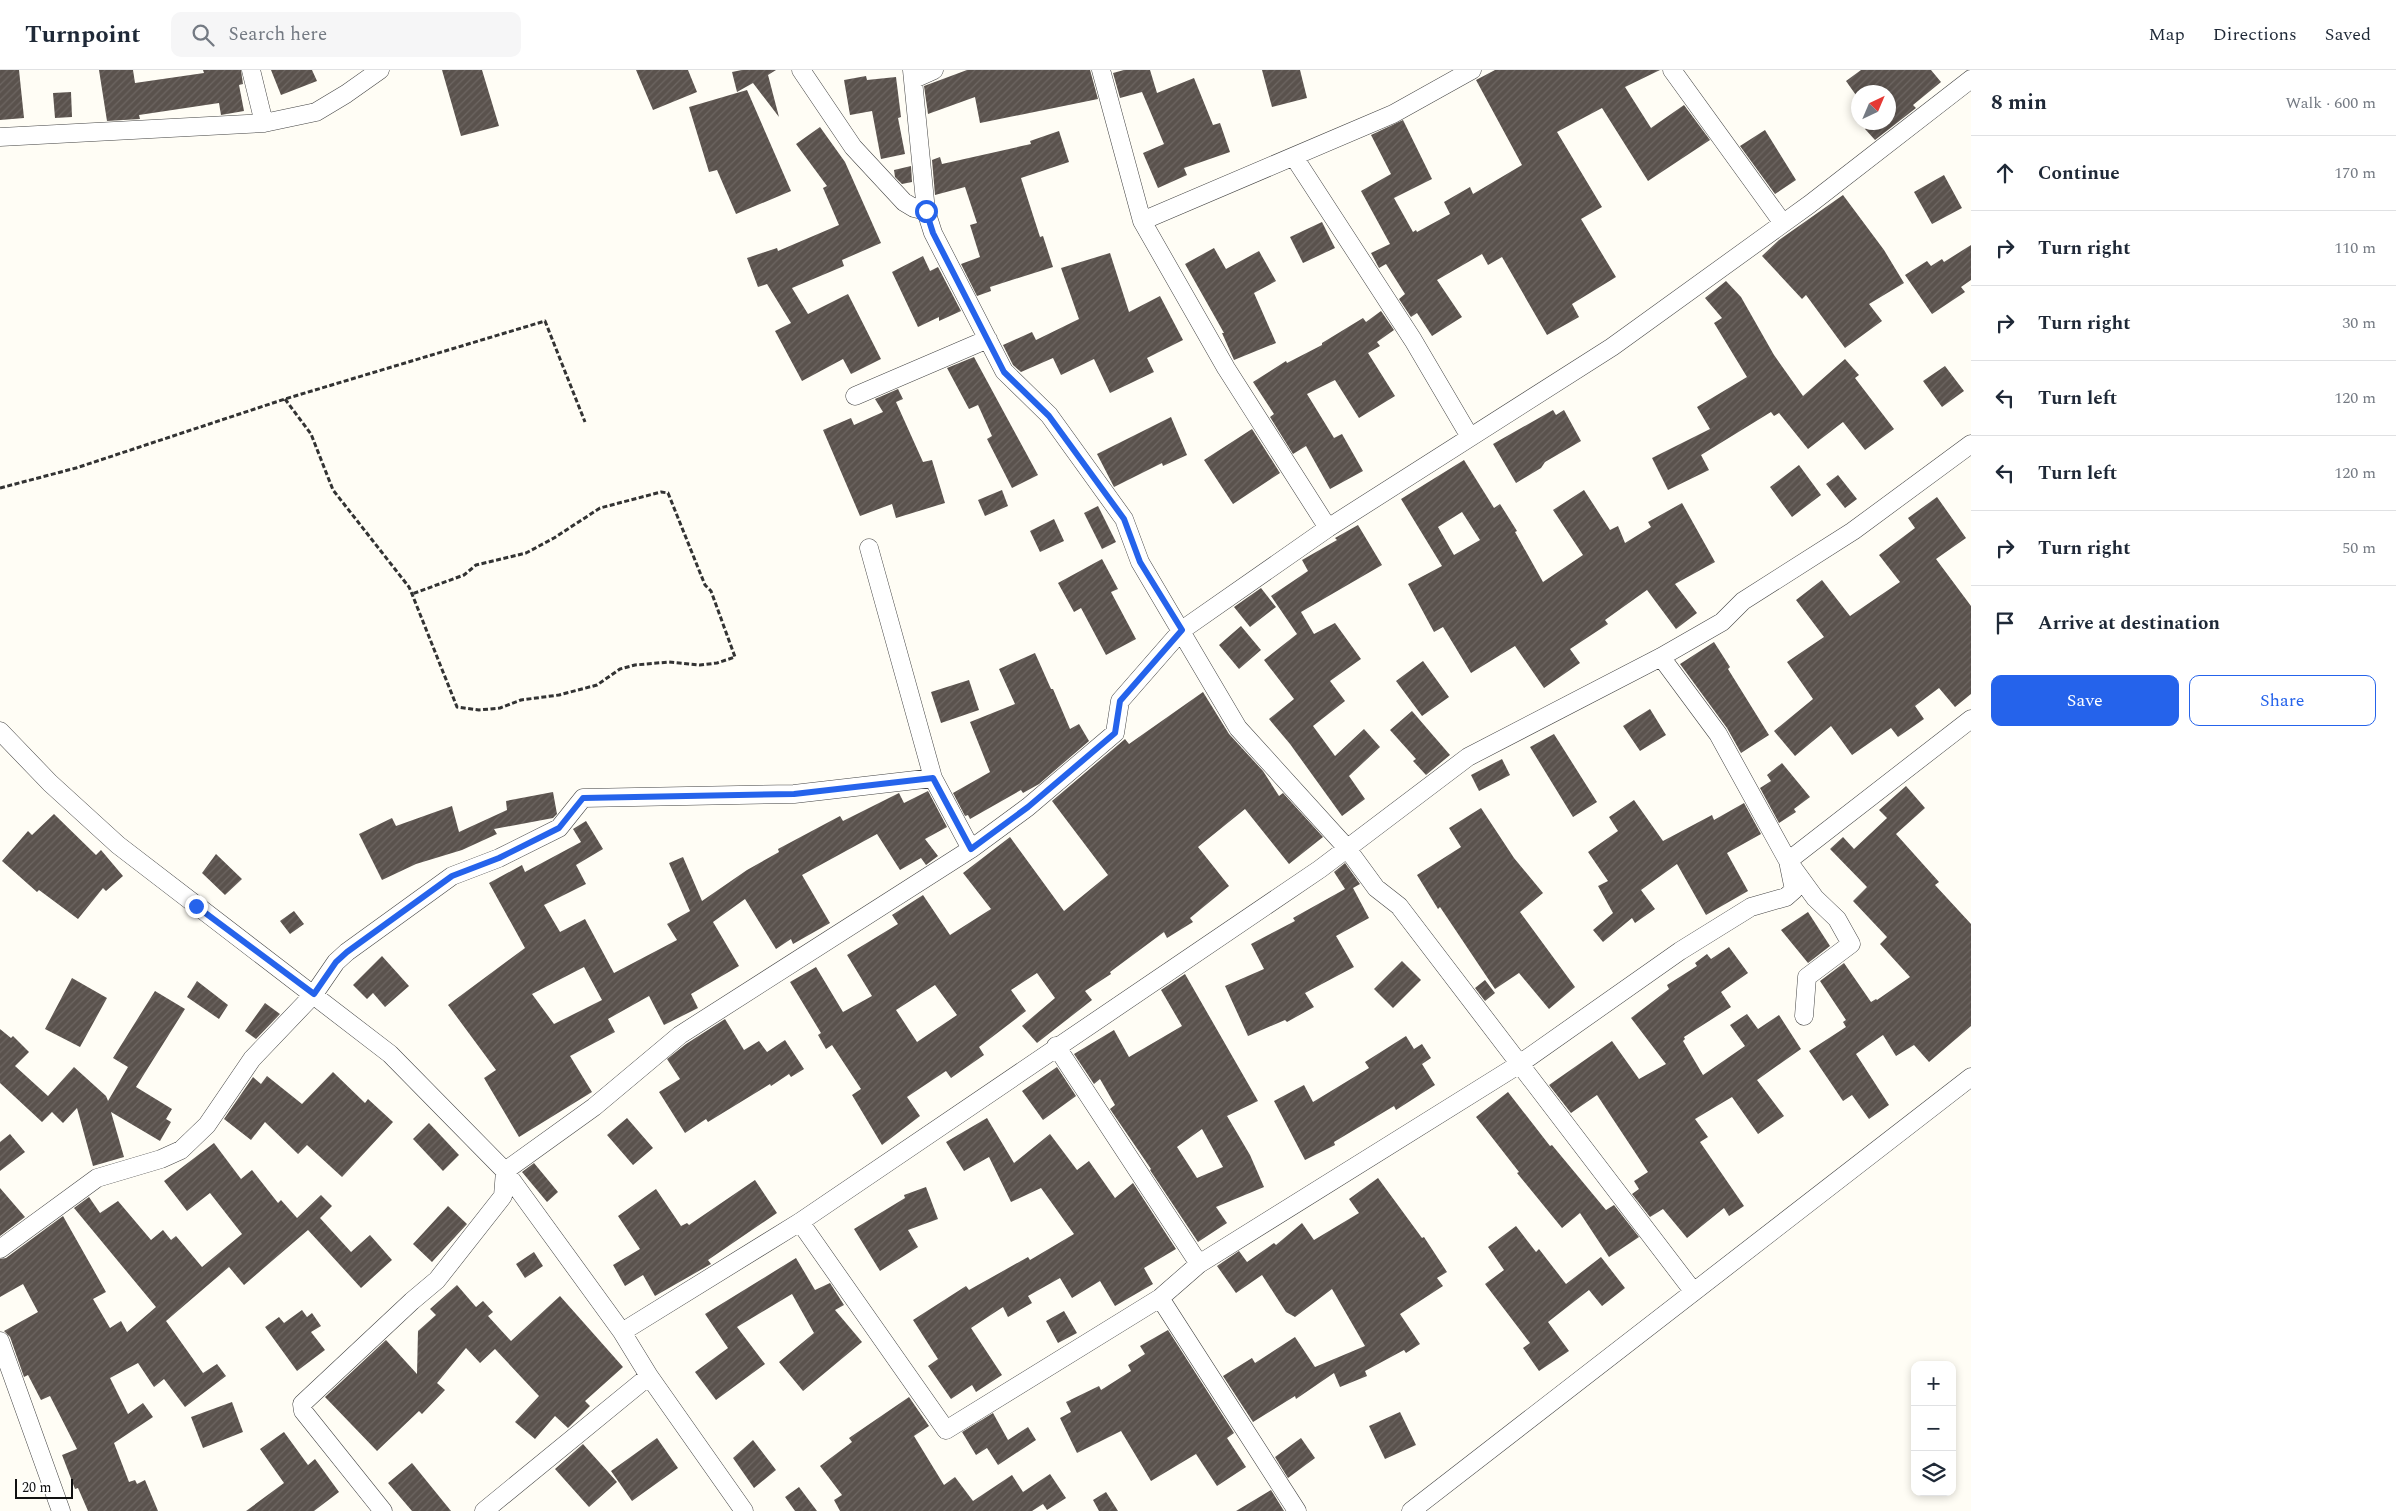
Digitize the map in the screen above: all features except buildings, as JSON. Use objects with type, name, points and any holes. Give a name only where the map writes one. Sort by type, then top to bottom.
[{"type":"street","points":[[251,70],[264,123]]},
{"type":"street","points":[[0,137],[264,123],[316,112],[380,70]]},
{"type":"street","points":[[801,70],[853,147],[904,202],[914,208],[926,211]]},
{"type":"street","points":[[934,70],[913,74],[926,211],[933,233],[1004,372],[1049,416],[1124,519],[1140,562],[1182,630],[1238,728],[1346,847],[1376,888],[1399,906],[1693,1291]]},
{"type":"street","points":[[1101,70],[1142,221],[1226,368],[1328,528]]},
{"type":"street","points":[[1142,221],[1393,114],[1472,70]]},
{"type":"street","points":[[1672,70],[1782,222]]},
{"type":"street","points":[[383,1511],[302,1411],[302,1404],[412,1301],[438,1280],[503,1196],[505,1171],[594,1107],[680,1036],[971,849],[1028,807],[1115,733],[1120,701],[1182,630],[1328,528],[1612,347],[1782,222],[1810,204],[1971,79]]},
{"type":"street","points":[[1294,157],[1413,340],[1470,437]]},
{"type":"street","points":[[855,396],[988,340]]},
{"type":"street","points":[[622,1332],[800,1222],[1056,1046],[1320,869],[1346,847],[1468,757],[1661,657],[1722,622],[1743,601],[1852,531],[1971,444]]},
{"type":"street","points":[[869,548],[933,778],[971,849]]},
{"type":"street","points":[[1661,657],[1718,734],[1788,861],[1815,898],[1837,919],[1851,944],[1807,977],[1804,1016]]},
{"type":"street","points":[[1788,861],[1971,720]]},
{"type":"street","points":[[0,731],[50,783],[118,844],[390,1054],[505,1171],[622,1332],[648,1376],[744,1511]]},
{"type":"street","points":[[0,1249],[97,1178],[161,1159],[181,1150],[207,1125],[252,1059],[314,994],[336,962],[347,952],[452,876],[499,858],[559,828],[583,798],[794,794],[933,778]]},
{"type":"street","points":[[800,1222],[946,1430],[1160,1298],[1199,1264],[1518,1064],[1680,951],[1751,907],[1786,897],[1794,890],[1788,861]]},
{"type":"street","points":[[1056,1046],[1199,1264]]},
{"type":"street","points":[[1411,1511],[1971,1077]]},
{"type":"street","points":[[1160,1298],[1297,1511]]},
{"type":"street","points":[[0,1341],[62,1511]]},
{"type":"street","points":[[484,1511],[648,1376]]},
{"type":"path","points":[[0,488],[76,468],[285,399],[545,321],[586,422]]},
{"type":"path","points":[[285,399],[311,434],[333,490],[409,587],[457,707],[480,710],[500,708],[521,700],[559,695],[597,685],[620,669],[635,665],[670,662],[700,665],[735,657],[711,591],[705,585],[668,493],[661,492],[600,508],[554,538],[526,553],[476,565],[464,575],[412,594]]},
{"type":"route","points":[[196,906],[314,994],[336,962],[347,952],[452,876],[499,858],[559,828],[583,798],[794,794],[933,778],[971,849],[1028,807],[1115,733],[1120,701],[1182,630],[1140,562],[1124,519],[1075,449],[1049,416],[1004,372],[933,233],[926,211]]}]
